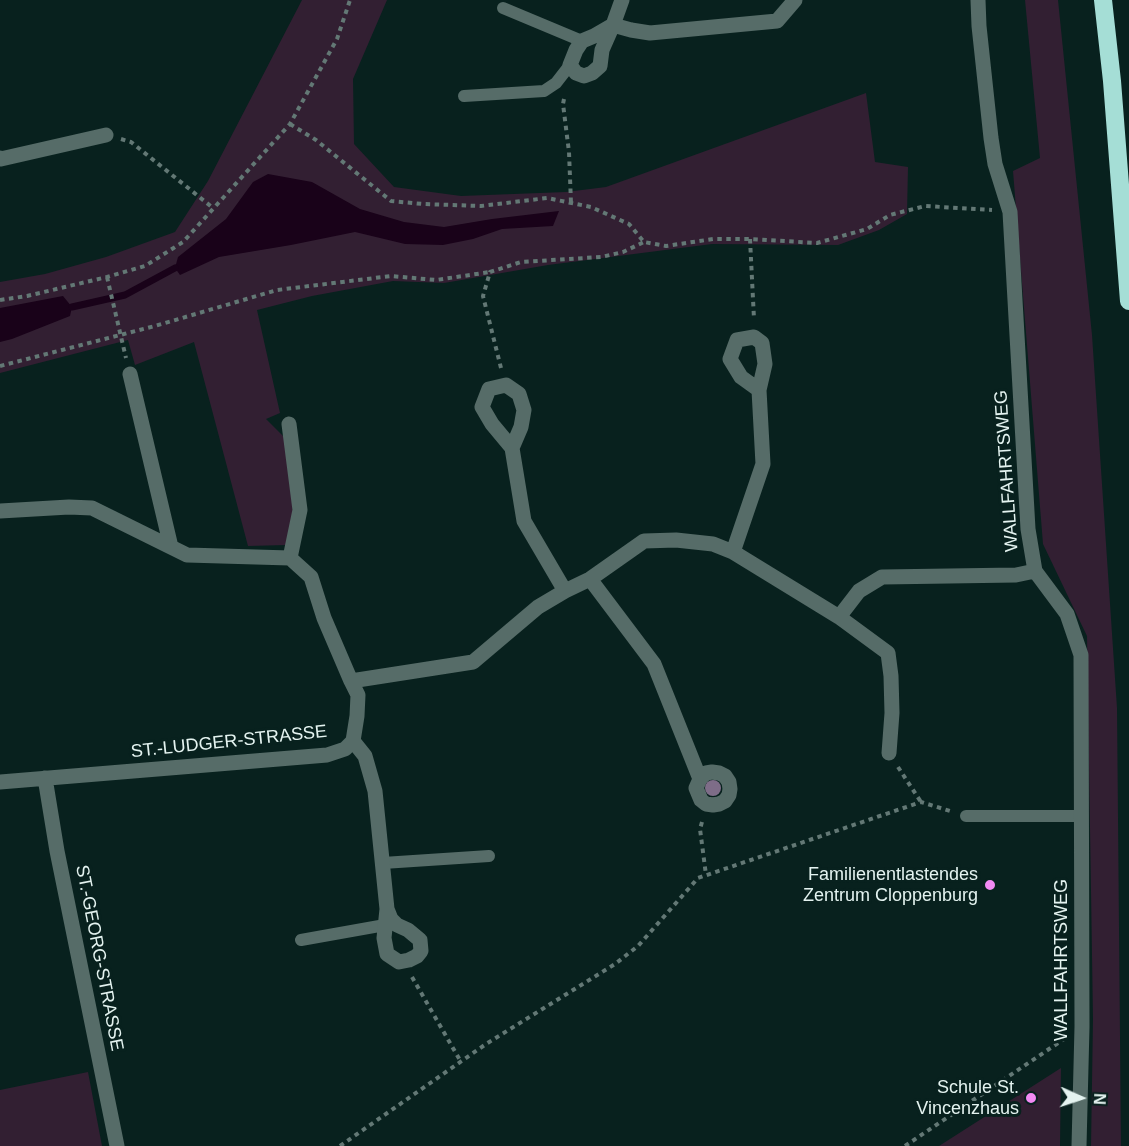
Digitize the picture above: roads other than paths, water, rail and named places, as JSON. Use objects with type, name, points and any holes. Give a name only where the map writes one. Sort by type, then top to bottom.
[{"type":"highway","points":[[1103,0],[1112,81],[1129,301]]},
{"type":"street","points":[[622,0],[613,25],[602,50],[600,66],[584,76],[573,69],[576,50],[582,41],[613,25],[650,33],[777,21],[795,0]]},
{"type":"street","name":"WALLFAHRTSWEG","points":[[978,0],[995,164],[1010,212],[1028,529],[1035,571],[1067,614],[1081,655],[1082,1027],[1079,1146]]},
{"type":"street","points":[[0,158],[106,135]]},
{"type":"street","points":[[733,552],[763,465],[759,390],[765,364],[762,343],[754,338],[737,340],[730,359],[741,377],[759,390]]},
{"type":"street","points":[[130,374],[171,547]]},
{"type":"street","points":[[512,448],[521,427],[524,410],[519,394],[506,386],[489,389],[482,407],[492,424],[512,448],[524,521],[565,591]]},
{"type":"street","points":[[0,511],[92,508],[187,555],[290,558],[300,510],[289,424]]},
{"type":"street","points":[[351,681],[472,662],[538,607],[590,579],[644,541],[676,540],[713,544],[733,552],[839,617],[888,653],[892,713],[889,753]]},
{"type":"street","name":"ST.-LUDGER-STRASSE","points":[[0,782],[327,755],[345,749],[352,741],[358,695],[324,618],[310,577],[290,558]]},
{"type":"street","points":[[839,617],[859,591],[882,577],[1016,575],[1035,571]]},
{"type":"street","points":[[590,579],[654,664],[700,779],[696,788],[701,800],[713,805],[725,801],[730,789],[725,776],[712,772],[706,773],[700,779]]},
{"type":"street","points":[[352,741],[364,756],[375,791],[387,909],[384,938],[387,954],[399,962],[417,956],[421,951],[420,940],[408,930],[397,925],[391,919],[387,909]]},
{"type":"street","name":"ST.-GEORG-STRASSE","points":[[45,778],[57,851],[117,1146]]},
{"type":"lane","points":[[503,8],[582,41]]},
{"type":"lane","points":[[464,96],[544,91],[573,69]]},
{"type":"lane","points":[[966,816],[1081,816]]},
{"type":"lane","points":[[383,862],[489,856]]},
{"type":"lane","points":[[301,940],[385,925]]},
{"type":"waterway","points":[[72,307],[125,295],[175,268]]},
{"type":"place","name":"Familienentlastendes Zentrum Cloppenburg","points":[[990,885]]},
{"type":"place","name":"Schule St. Vincenzhaus","points":[[1031,1098]]}]
